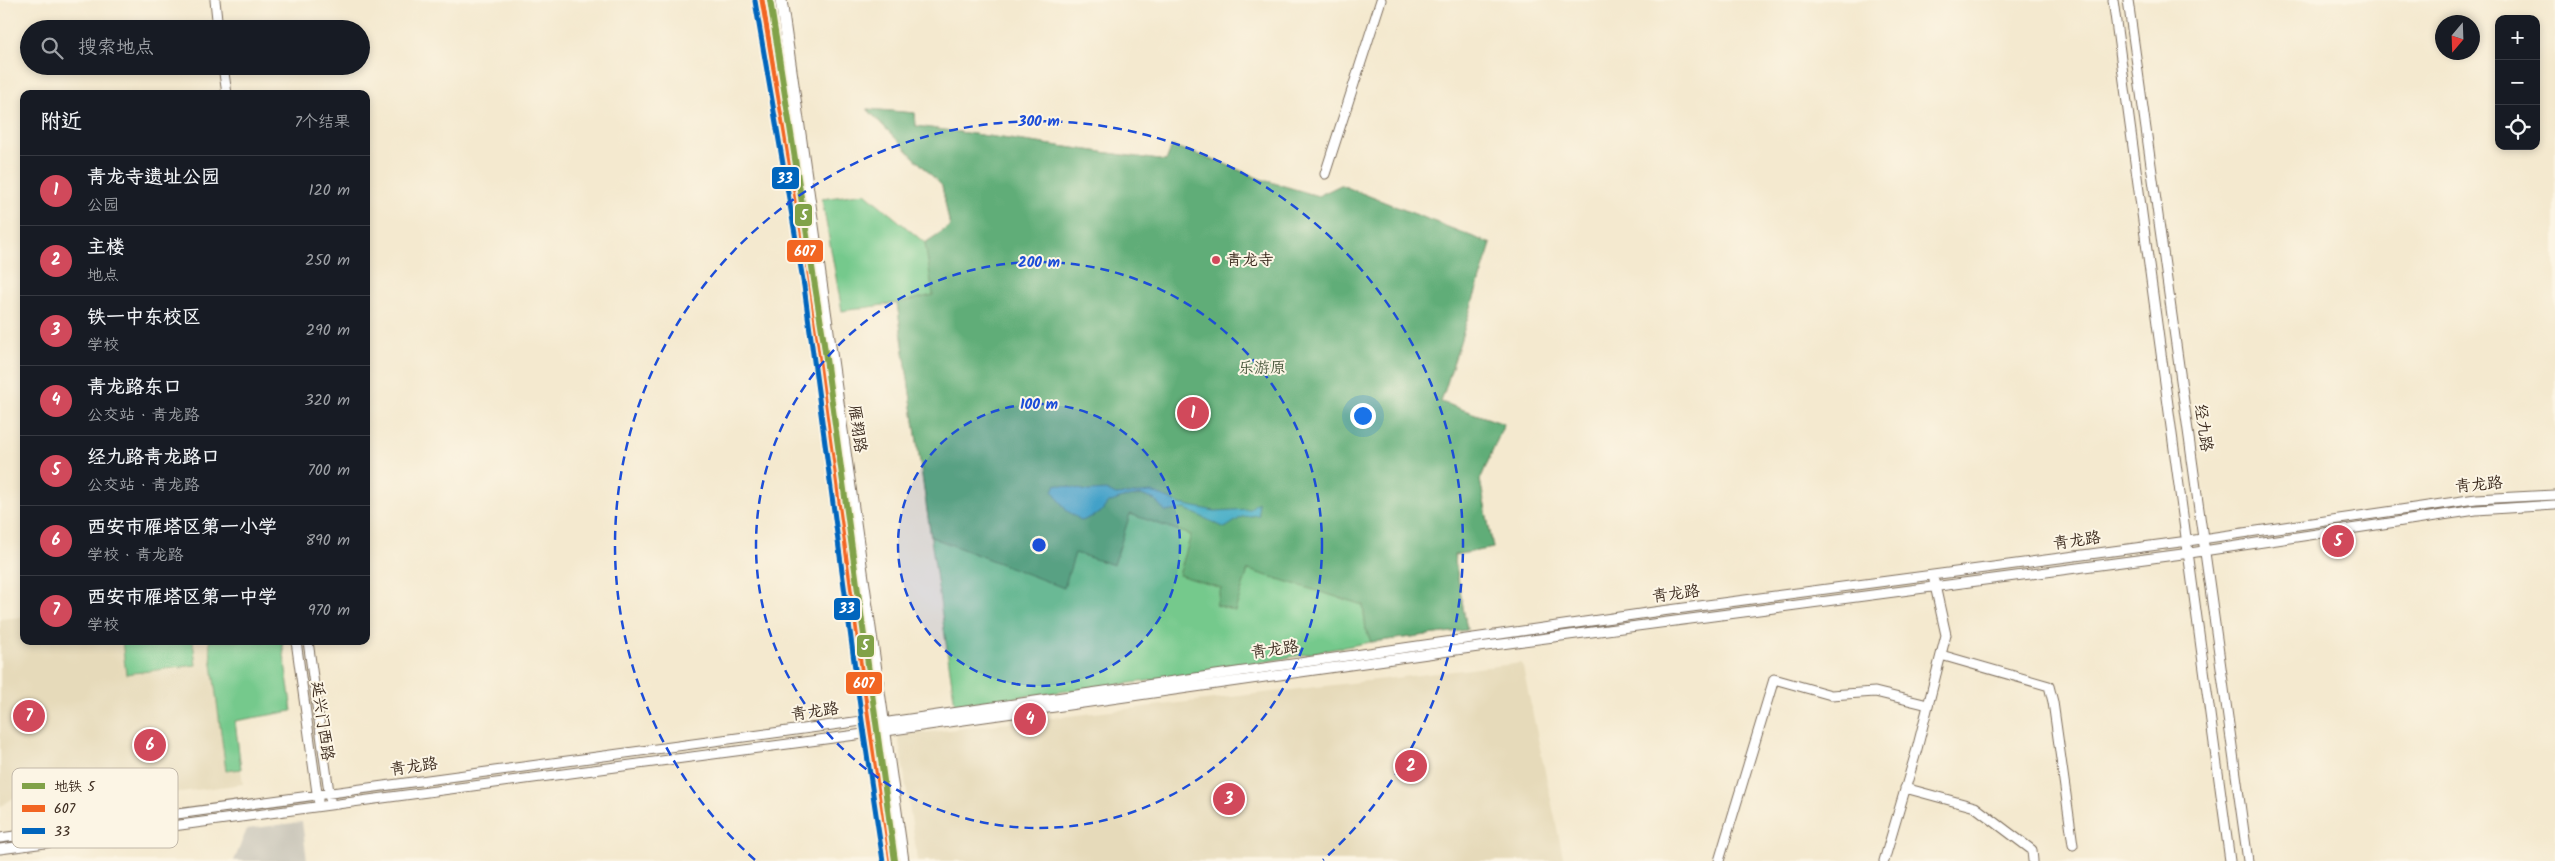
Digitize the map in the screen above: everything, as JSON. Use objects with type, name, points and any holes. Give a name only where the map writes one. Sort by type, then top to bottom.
[{"type":"main road","name":"雁翔路","points":[[762,0],[811,284],[891,861]]},
{"type":"main road","name":"雁翔路","points":[[781,0],[903,861]]},
{"type":"street","points":[[215,0],[217,20]]},
{"type":"street","points":[[1325,174],[1382,0]]},
{"type":"street","name":"经九路","points":[[2113,0],[2190,553],[2230,861]]},
{"type":"street","name":"经九路","points":[[2128,0],[2248,861]]},
{"type":"street","points":[[224,75],[226,90]]},
{"type":"street","name":"青龙路","points":[[178,814],[317,796],[330,799],[872,732],[884,727],[1635,614],[1933,575],[2476,499],[2555,500]]},
{"type":"street","name":"青龙路","points":[[178,825],[318,806],[330,799],[870,720],[884,727],[2205,551],[2555,500]]},
{"type":"street","points":[[1884,861],[1946,636],[1933,575]]},
{"type":"street","name":"延兴门西路","points":[[297,645],[318,806]]},
{"type":"street","name":"延兴门西路","points":[[309,645],[330,799]]},
{"type":"street","points":[[1941,655],[2049,686],[2053,702],[2073,845]]},
{"type":"street","points":[[1719,861],[1774,679],[1831,695],[1875,692],[1928,705]]},
{"type":"street","points":[[1905,788],[1974,807],[2032,850],[2033,861]]},
{"type":"shaded area","points":[[20,617],[20,645],[281,645],[265,716],[235,721],[243,784],[178,792],[178,768],[12,768],[12,799],[0,807],[0,619]]},
{"type":"shaded area","points":[[1522,663],[1564,861],[918,861],[898,736]]},
{"type":"shaded area","points":[[302,822],[307,861],[234,861],[247,829]]},
{"type":"green space","name":"乐游原","points":[[867,109],[915,113],[916,126],[1166,161],[1172,146],[1220,162],[1260,179],[1318,196],[1341,185],[1491,244],[1441,402],[1504,424],[1480,480],[1493,548],[1454,555],[1467,630],[1371,642],[1195,675],[955,705],[897,303],[842,311],[822,199],[865,193],[925,243],[950,227],[942,186]]},
{"type":"green space","name":"乐游原","points":[[867,109],[915,113],[916,126],[1166,161],[1172,146],[1220,162],[1260,179],[1318,196],[1341,185],[1491,244],[1441,402],[1504,424],[1480,480],[1493,548],[1454,555],[1467,630],[1371,642],[1366,630],[1363,605],[1248,570],[1235,611],[1216,605],[1221,588],[1179,575],[1191,535],[1130,514],[1114,565],[1075,553],[1064,588],[931,537],[897,303],[933,295],[925,243],[950,226],[942,186]]},
{"type":"green space","points":[[122,645],[194,645],[196,665],[126,674]]},
{"type":"green space","points":[[210,645],[283,645],[292,711],[235,721],[241,769],[226,771]]},
{"type":"water","points":[[1056,484],[1088,491],[1106,490],[1116,495],[1152,492],[1181,504],[1215,511],[1249,509],[1258,502],[1259,515],[1242,517],[1225,528],[1185,509],[1166,512],[1155,500],[1141,495],[1108,503],[1100,513],[1082,521],[1066,510],[1053,491]]},
{"type":"metro line","name":"5","points":[[770,0],[823,337],[895,861]]},
{"type":"transit line","name":"607","points":[[762,0],[811,285],[869,720],[891,861]]},
{"type":"transit line","name":"33","points":[[755,1],[804,286],[862,721],[883,861]]},
{"type":"place","name":"青龙寺","points":[[1216,260]]},
{"type":"place","name":"青龙寺遗址公园","points":[[1193,413]]},
{"type":"place","name":"经九路青龙路口","points":[[2338,541]]},
{"type":"place","name":"西安市雁塔区第一中学","points":[[29,716]]},
{"type":"place","name":"青龙路东口","points":[[1030,719]]},
{"type":"place","name":"西安市雁塔区第一小学","points":[[150,745]]},
{"type":"place","name":"主楼","points":[[1411,766]]},
{"type":"place","name":"铁一中东校区","points":[[1229,799]]}]
